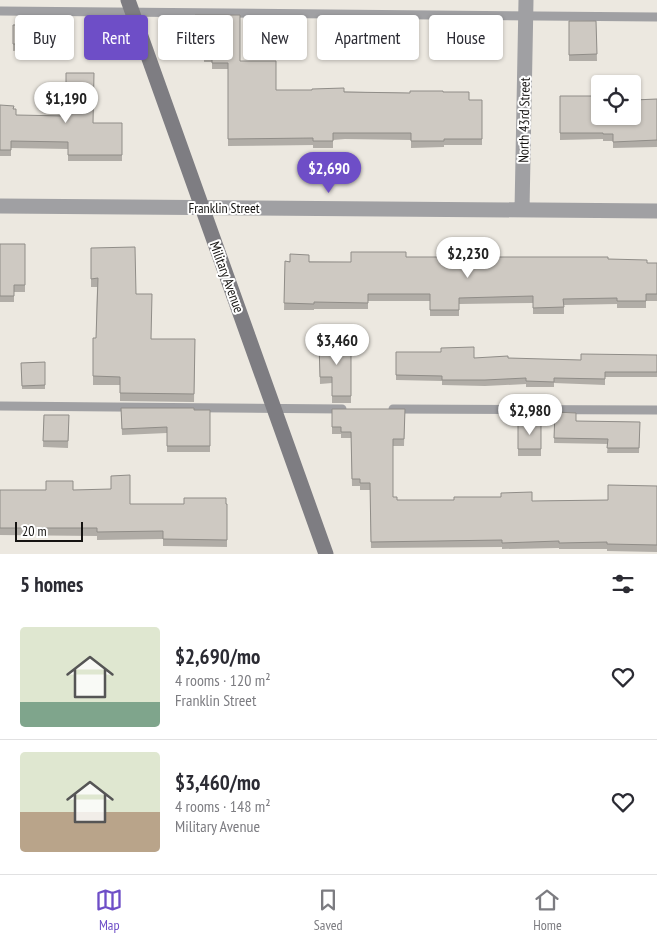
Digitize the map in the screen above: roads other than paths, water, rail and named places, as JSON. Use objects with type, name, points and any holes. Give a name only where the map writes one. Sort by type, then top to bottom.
[{"type":"street","name":"Military Avenue","points":[[130,6],[326,554]]},
{"type":"street","name":"North 43rd Street","points":[[522,210],[526,7]]},
{"type":"street","name":"Franklin Street","points":[[0,206],[657,211]]},
{"type":"lane","points":[[0,11],[130,6],[526,7],[657,17]]},
{"type":"lane","points":[[0,406],[352,409]]},
{"type":"lane","points":[[382,409],[657,410]]}]
